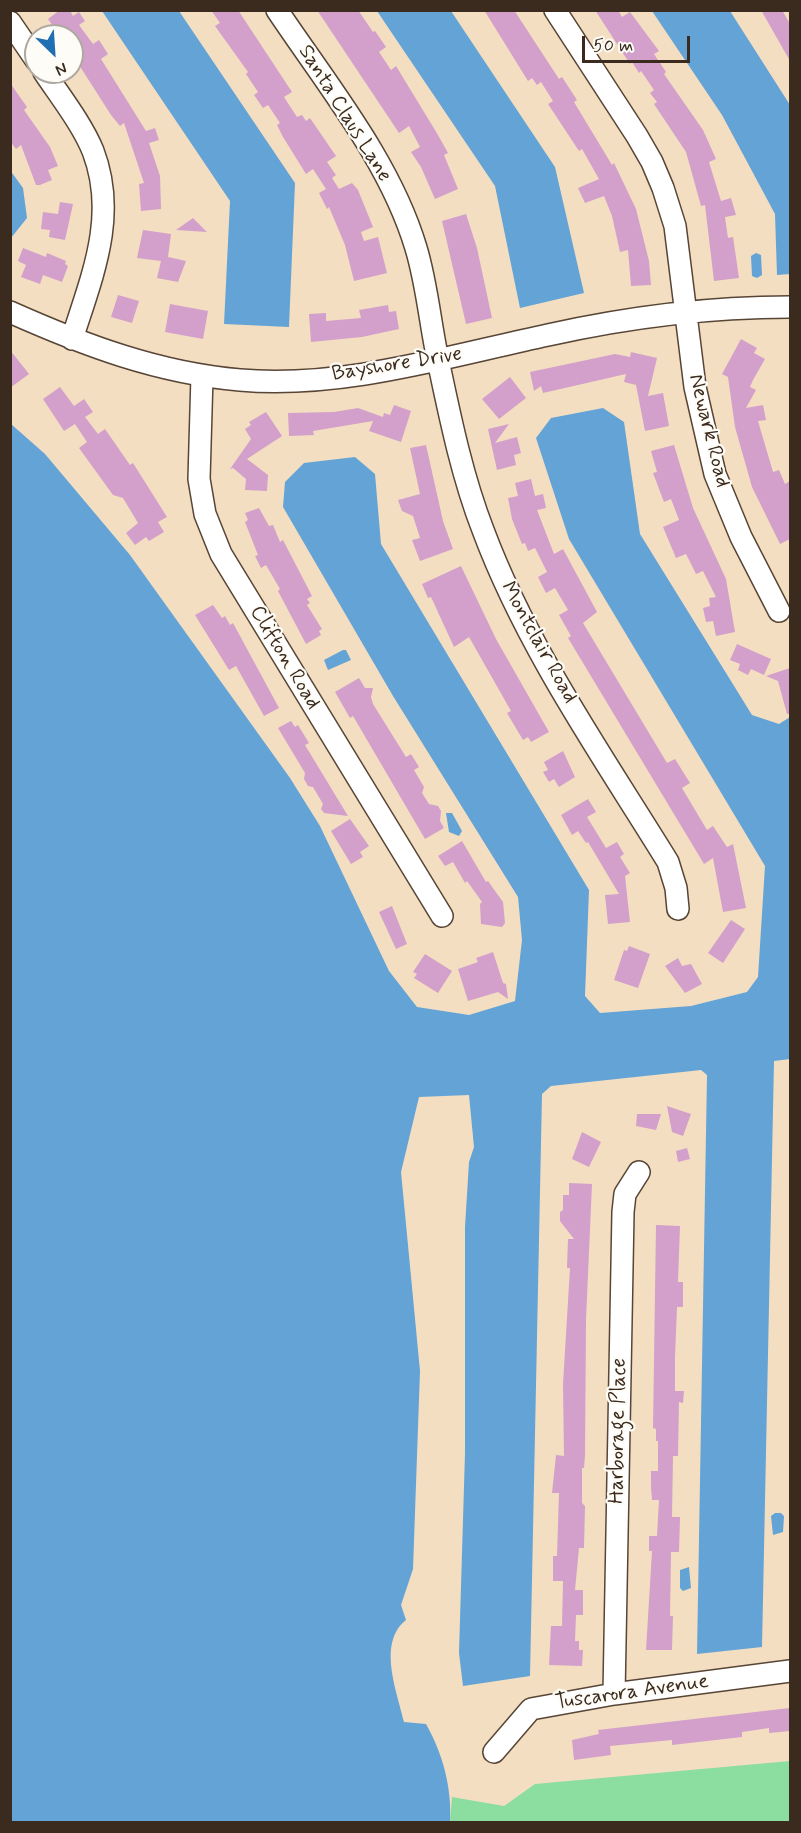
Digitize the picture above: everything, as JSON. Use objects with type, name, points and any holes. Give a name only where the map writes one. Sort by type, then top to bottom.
[{"type":"street","name":"Santa Claus Lane","points":[[277,10],[372,152],[393,194],[416,248],[438,360]]},
{"type":"street","name":"Newark Road","points":[[555,10],[652,162],[675,226],[695,387],[715,474],[741,537],[779,611]]},
{"type":"street","points":[[10,22],[24,42]]},
{"type":"street","points":[[51,84],[92,149],[103,183],[105,215],[101,250],[72,339]]},
{"type":"street","name":"Bayshore Drive","points":[[10,312],[72,339],[132,361],[202,376],[285,381],[370,372],[438,360],[614,321],[685,310],[790,307]]},
{"type":"street","name":"Montclair Road","points":[[438,360],[469,491],[503,582],[550,668],[668,862],[676,888],[678,909]]},
{"type":"street","name":"Clifton Road","points":[[202,376],[199,479],[205,514],[221,554],[442,916]]},
{"type":"street","name":"Harborage Place","points":[[614,1694],[623,1212],[625,1194],[639,1172]]},
{"type":"street","name":"Tuscarora Avenue","points":[[494,1752],[531,1708],[614,1694],[790,1671]]},
{"type":"green space","points":[[790,1761],[790,1822],[450,1822],[452,1797],[504,1806],[535,1784]]},
{"type":"water","points":[[102,11],[179,11],[295,183],[289,327],[224,324],[230,201]]},
{"type":"water","points":[[377,11],[451,11],[555,167],[584,293],[520,308],[495,186]]},
{"type":"water","points":[[652,11],[730,11],[790,105],[790,274],[777,275],[775,214],[722,115]]},
{"type":"water","points":[[10,170],[23,188],[27,218],[11,238]]},
{"type":"water","points":[[756,253],[761,255],[762,275],[757,278],[752,276],[751,256]]},
{"type":"water","points":[[603,408],[624,422],[640,534],[752,715],[779,724],[790,717],[790,1059],[774,1061],[762,1647],[697,1654],[707,1075],[701,1070],[551,1086],[542,1094],[530,1676],[463,1686],[459,1653],[465,1453],[465,1227],[469,1162],[474,1147],[469,1095],[419,1097],[401,1172],[420,1371],[413,1569],[401,1605],[406,1620],[397,1630],[392,1641],[391,1654],[394,1682],[404,1722],[426,1724],[442,1759],[448,1784],[450,1822],[11,1822],[11,424],[45,454],[130,555],[290,778],[320,826],[389,971],[417,1007],[469,1015],[515,1001],[522,940],[518,897],[393,696],[283,507],[285,482],[304,463],[355,457],[375,474],[381,544],[589,890],[585,996],[600,1013],[691,1006],[747,992],[758,977],[765,866],[569,539],[536,438],[551,418]]},
{"type":"water","points":[[346,650],[351,660],[328,670],[324,660]]},
{"type":"water","points":[[446,813],[452,813],[462,831],[459,836],[449,832]]},
{"type":"water","points":[[781,1513],[784,1516],[783,1532],[773,1535],[771,1516]]},
{"type":"water","points":[[689,1567],[691,1588],[683,1591],[680,1588],[680,1570]]},
{"type":"building","points":[[60,10],[70,10],[73,16],[79,12],[85,21],[80,24],[52,24],[48,19]]},
{"type":"building","points":[[211,10],[238,10],[292,92],[284,97],[297,117],[302,115],[306,121],[310,118],[336,156],[327,162],[336,175],[332,178],[339,189],[352,183],[358,190],[373,227],[361,232],[364,241],[378,237],[387,273],[354,281],[345,245],[329,207],[327,209],[319,193],[326,189],[313,169],[306,174],[283,137],[277,125],[280,123],[268,105],[263,108],[254,95],[258,92],[246,74],[248,72],[215,26],[220,23]]},
{"type":"building","points":[[317,10],[358,10],[373,32],[375,31],[386,47],[379,52],[391,70],[396,66],[448,153],[444,155],[458,189],[435,199],[421,167],[411,152],[420,147],[409,126],[399,133]]},
{"type":"building","points":[[484,10],[514,10],[559,79],[562,77],[577,100],[574,102],[612,165],[614,163],[636,209],[649,261],[651,285],[631,286],[628,250],[620,252],[612,216],[604,196],[585,203],[578,188],[599,179],[582,149],[579,151],[548,104],[553,101],[541,82],[537,85],[532,78],[528,81]]},
{"type":"building","points":[[595,10],[618,10],[622,17],[630,12],[659,51],[654,54],[666,72],[664,74],[703,130],[716,159],[709,162],[721,201],[731,198],[736,215],[725,217],[728,238],[733,237],[739,278],[714,281],[705,205],[701,206],[686,152],[654,104],[657,102],[650,93],[654,90],[641,71],[639,73],[632,62],[630,64]]},
{"type":"building","points":[[761,10],[782,10],[790,24],[790,61]]},
{"type":"building","points":[[84,32],[93,44],[99,40],[108,54],[101,59],[146,131],[155,128],[159,140],[149,143],[160,176],[161,209],[141,211],[139,184],[144,183],[124,123],[120,126],[84,73]]},
{"type":"building","points":[[10,83],[27,107],[24,110],[50,147],[58,166],[48,170],[52,180],[40,185],[36,185],[21,145],[16,149],[10,141]]},
{"type":"building","points":[[60,202],[73,204],[65,240],[49,237],[50,230],[41,229],[43,212],[58,214]]},
{"type":"building","points":[[466,214],[477,248],[492,318],[466,324],[442,221]]},
{"type":"building","points":[[193,218],[207,232],[176,230]]},
{"type":"building","points":[[143,230],[171,234],[168,257],[186,261],[178,282],[157,278],[161,261],[137,258]]},
{"type":"building","points":[[23,248],[46,257],[47,253],[66,261],[65,264],[68,266],[62,282],[43,275],[40,284],[21,277],[26,265],[18,261]]},
{"type":"building","points":[[118,295],[139,301],[132,323],[111,317]]},
{"type":"building","points":[[170,304],[208,311],[203,339],[165,332]]},
{"type":"building","points":[[388,305],[389,312],[396,311],[399,329],[362,337],[311,342],[309,314],[326,313],[326,321],[361,318],[359,310]]},
{"type":"building","points":[[741,339],[757,348],[754,353],[765,359],[750,387],[756,390],[746,408],[763,405],[766,420],[758,421],[773,472],[779,470],[785,484],[790,481],[790,539],[780,544],[752,487],[735,427],[728,377],[722,374]]},
{"type":"building","points":[[10,350],[29,374],[10,388]]},
{"type":"building","points":[[631,352],[657,358],[648,396],[663,393],[669,426],[645,431],[636,385],[624,382],[626,374],[543,393],[541,386],[534,391],[530,372],[615,354],[630,357]]},
{"type":"building","points":[[510,377],[526,398],[499,419],[482,399]]},
{"type":"building","points":[[60,387],[74,406],[84,399],[93,412],[85,417],[98,434],[105,429],[130,465],[133,463],[167,517],[158,522],[164,532],[149,541],[146,537],[135,545],[126,533],[138,523],[123,498],[113,495],[79,448],[87,442],[75,424],[64,431],[43,399]]},
{"type":"building","points":[[394,405],[411,411],[401,442],[369,431],[373,421],[313,431],[314,435],[289,436],[288,413],[334,412],[358,408],[383,417],[384,413],[390,415]]},
{"type":"building","points":[[266,412],[282,436],[247,459],[268,475],[267,491],[245,490],[246,479],[233,468],[230,469],[251,439],[245,429],[251,425],[249,422]]},
{"type":"building","points":[[509,424],[495,443],[517,437],[521,453],[514,455],[516,465],[497,470],[488,429]]},
{"type":"building","points":[[426,445],[443,521],[453,549],[420,561],[412,540],[420,538],[413,516],[402,511],[398,500],[420,494],[410,448]]},
{"type":"building","points":[[674,445],[693,508],[726,579],[735,632],[716,636],[713,621],[706,622],[703,608],[710,606],[709,598],[716,597],[703,571],[696,574],[686,554],[676,558],[663,527],[679,520],[671,499],[664,502],[653,473],[657,472],[651,451]]},
{"type":"building","points":[[531,479],[535,496],[543,494],[546,508],[537,510],[554,554],[563,549],[597,612],[583,623],[667,763],[675,759],[690,783],[682,788],[707,830],[713,826],[727,847],[733,844],[746,908],[723,912],[713,858],[704,864],[568,638],[571,636],[559,615],[568,610],[555,588],[546,593],[538,577],[547,572],[535,548],[528,551],[525,543],[522,544],[512,519],[508,498],[518,496],[515,483]]},
{"type":"building","points":[[259,508],[269,526],[273,525],[280,542],[283,540],[312,596],[307,599],[310,603],[307,605],[322,629],[319,631],[321,635],[306,644],[278,591],[280,589],[266,565],[261,568],[255,556],[258,555],[245,522],[248,520],[245,513]]},
{"type":"building","points":[[461,566],[496,639],[549,732],[531,742],[528,737],[523,740],[507,713],[511,711],[469,637],[454,647],[431,597],[428,598],[422,584]]},
{"type":"building","points":[[213,605],[222,618],[225,616],[230,625],[233,623],[279,708],[264,716],[236,666],[229,670],[195,615]]},
{"type":"building","points":[[737,644],[771,659],[764,675],[751,669],[748,675],[738,670],[740,664],[730,660]]},
{"type":"building","points":[[790,668],[790,714],[787,714],[778,681],[766,676]]},
{"type":"building","points":[[359,678],[365,688],[373,688],[371,697],[373,704],[406,757],[411,754],[419,767],[414,770],[424,787],[422,793],[429,804],[438,806],[441,811],[440,821],[444,828],[425,839],[353,716],[350,718],[335,692]]},
{"type":"building","points":[[291,721],[295,727],[298,725],[309,743],[305,745],[348,816],[324,813],[321,809],[323,804],[313,787],[308,786],[304,779],[305,773],[278,728]]},
{"type":"building","points":[[563,751],[575,777],[559,787],[554,779],[549,782],[543,772],[548,770],[544,762]]},
{"type":"building","points":[[588,799],[596,812],[587,817],[606,848],[617,842],[624,854],[620,857],[630,873],[625,876],[630,922],[608,924],[605,895],[619,894],[588,842],[586,843],[578,831],[572,835],[561,815]]},
{"type":"building","points":[[350,819],[369,846],[360,852],[363,857],[351,864],[331,831]]},
{"type":"building","points":[[462,841],[486,882],[488,881],[503,902],[505,923],[502,927],[481,924],[480,904],[482,902],[467,881],[465,883],[453,862],[445,866],[438,856]]},
{"type":"building","points":[[392,906],[407,944],[396,949],[379,912]]},
{"type":"building","points":[[731,920],[745,929],[723,963],[708,953]]},
{"type":"building","points":[[629,946],[650,954],[638,988],[614,980],[624,950],[627,951]]},
{"type":"building","points":[[493,952],[503,983],[506,984],[508,999],[498,992],[468,1001],[458,969],[478,962],[476,958]]},
{"type":"building","points":[[425,954],[452,971],[438,993],[414,978],[417,974],[413,972]]},
{"type":"building","points":[[678,958],[682,966],[691,964],[702,984],[685,993],[665,966]]},
{"type":"building","points":[[667,1106],[691,1114],[683,1136],[672,1132]]},
{"type":"building","points":[[637,1114],[661,1114],[656,1130],[636,1126]]},
{"type":"building","points":[[582,1132],[601,1142],[589,1167],[572,1159]]},
{"type":"building","points":[[687,1148],[690,1159],[678,1162],[676,1151]]},
{"type":"building","points":[[569,1183],[592,1184],[586,1320],[585,1455],[584,1468],[582,1468],[582,1503],[585,1506],[584,1548],[579,1548],[575,1590],[583,1590],[583,1615],[576,1615],[575,1641],[579,1641],[579,1650],[583,1650],[582,1666],[549,1665],[551,1626],[562,1626],[563,1581],[553,1581],[553,1556],[557,1556],[559,1493],[552,1493],[556,1455],[564,1456],[563,1384],[570,1268],[567,1268],[568,1239],[574,1239],[560,1221],[560,1212],[563,1210],[563,1195],[569,1195]]},
{"type":"building","points":[[656,1225],[680,1226],[678,1282],[683,1282],[683,1307],[677,1307],[675,1357],[675,1391],[684,1391],[683,1403],[679,1402],[678,1456],[673,1456],[672,1517],[680,1517],[679,1552],[671,1552],[672,1650],[646,1650],[652,1551],[649,1551],[649,1536],[657,1536],[659,1500],[652,1500],[651,1486],[651,1471],[658,1471],[658,1441],[656,1441],[656,1429],[653,1428]]},
{"type":"building","points":[[790,1708],[790,1731],[769,1733],[769,1728],[742,1732],[742,1737],[672,1745],[672,1740],[610,1746],[611,1755],[574,1760],[572,1740],[599,1734],[598,1730]]}]
